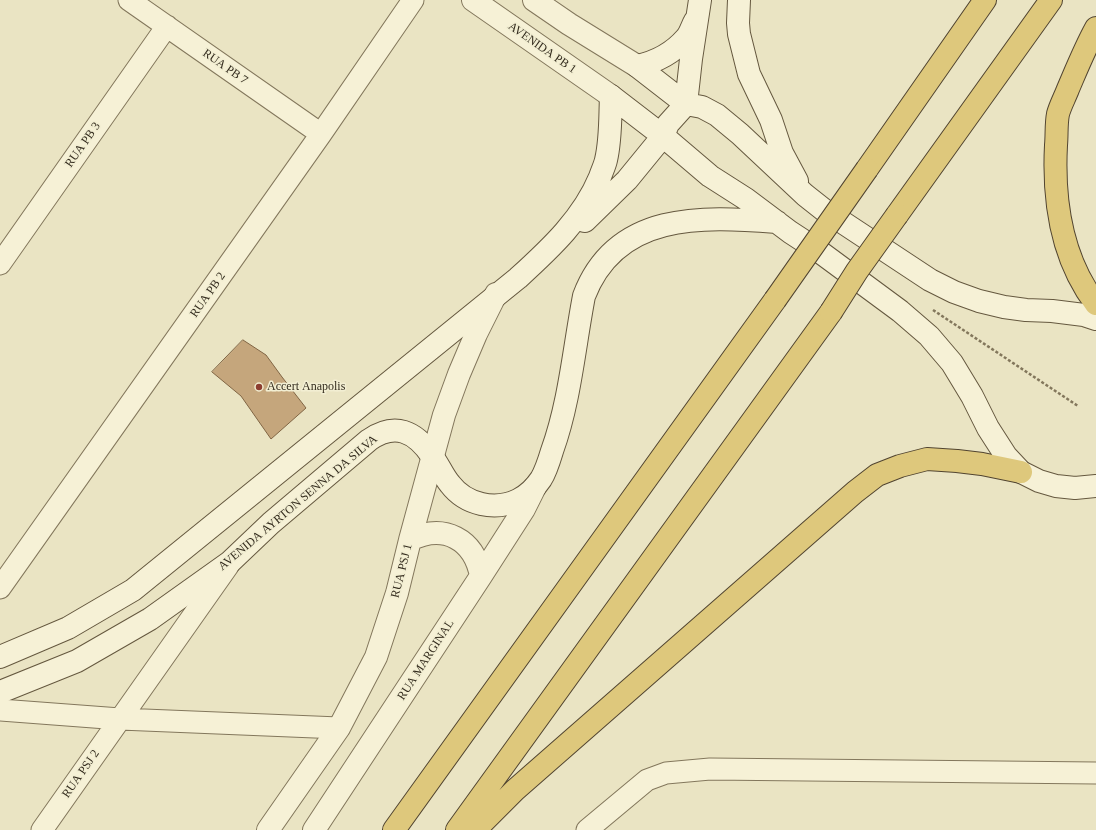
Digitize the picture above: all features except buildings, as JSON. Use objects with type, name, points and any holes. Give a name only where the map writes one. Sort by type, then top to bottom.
[{"type":"highway","points":[[394,830],[775,300],[985,0]]},
{"type":"highway","points":[[457,830],[831,312],[857,271],[1051,0]]},
{"type":"highway","points":[[1096,28],[1084,49],[1058,115],[1055,162],[1062,235],[1072,265],[1096,304]]},
{"type":"highway","points":[[475,830],[515,790],[578,734],[855,492],[877,475],[900,466],[927,459],[957,460],[1021,472]]},
{"type":"main road","name":"AVENIDA PB 1","points":[[473,0],[610,96],[663,136],[710,176],[746,199],[900,311],[929,336],[952,363],[972,396],[988,428],[1006,456],[1021,472]]},
{"type":"main road","points":[[534,0],[568,24],[637,66],[686,104],[702,107],[717,116],[740,134],[804,195],[824,210],[930,280],[954,292],[979,301],[1004,307],[1084,315],[1096,319]]},
{"type":"main road","points":[[739,0],[738,23],[749,74],[771,120],[782,153],[804,195]]},
{"type":"main road","points":[[547,250],[585,221],[627,180],[663,136],[668,124],[686,104],[699,8]]},
{"type":"main road","points":[[637,66],[661,59],[687,38],[699,8]]},
{"type":"main road","points":[[0,657],[68,628],[133,590],[496,294],[518,278],[573,223],[596,186],[606,161],[610,138],[610,96]]},
{"type":"main road","name":"AVENIDA AYRTON SENNA DA SILVA","points":[[0,692],[77,661],[150,619],[230,562],[271,523],[377,434],[386,430],[405,431],[424,444],[433,456],[449,484],[466,499],[477,503],[495,505],[510,503],[528,494],[535,487],[545,470],[556,441],[568,389],[584,296],[589,282],[608,256],[648,229],[680,221],[744,219],[777,222]]},
{"type":"main road","name":"RUA PSJ 1","points":[[268,830],[339,728],[376,657],[397,593],[444,415],[476,334],[496,294]]},
{"type":"main road","points":[[1021,472],[1039,481],[1056,486],[1075,488],[1096,487]]},
{"type":"main road","name":"RUA MARGINAL","points":[[314,830],[481,576],[524,509],[535,487]]},
{"type":"main road","points":[[410,540],[419,535],[429,533],[449,535],[458,539],[467,546],[474,555],[479,565],[481,576]]},
{"type":"street","name":"RUA PB 7","points":[[130,0],[321,134]]},
{"type":"street","name":"RUA PB 2","points":[[0,588],[321,134],[413,0]]},
{"type":"street","name":"RUA PB 3","points":[[0,264],[167,26]]},
{"type":"street","name":"RUA PSJ 2","points":[[42,830],[230,562]]},
{"type":"street","points":[[0,710],[120,719],[339,728]]},
{"type":"street","points":[[587,830],[647,780],[666,773],[710,769],[1096,772]]},
{"type":"path","points":[[928,307],[1078,406]]},
{"type":"place","name":"Accert Anapolis","points":[[259,387]]}]
